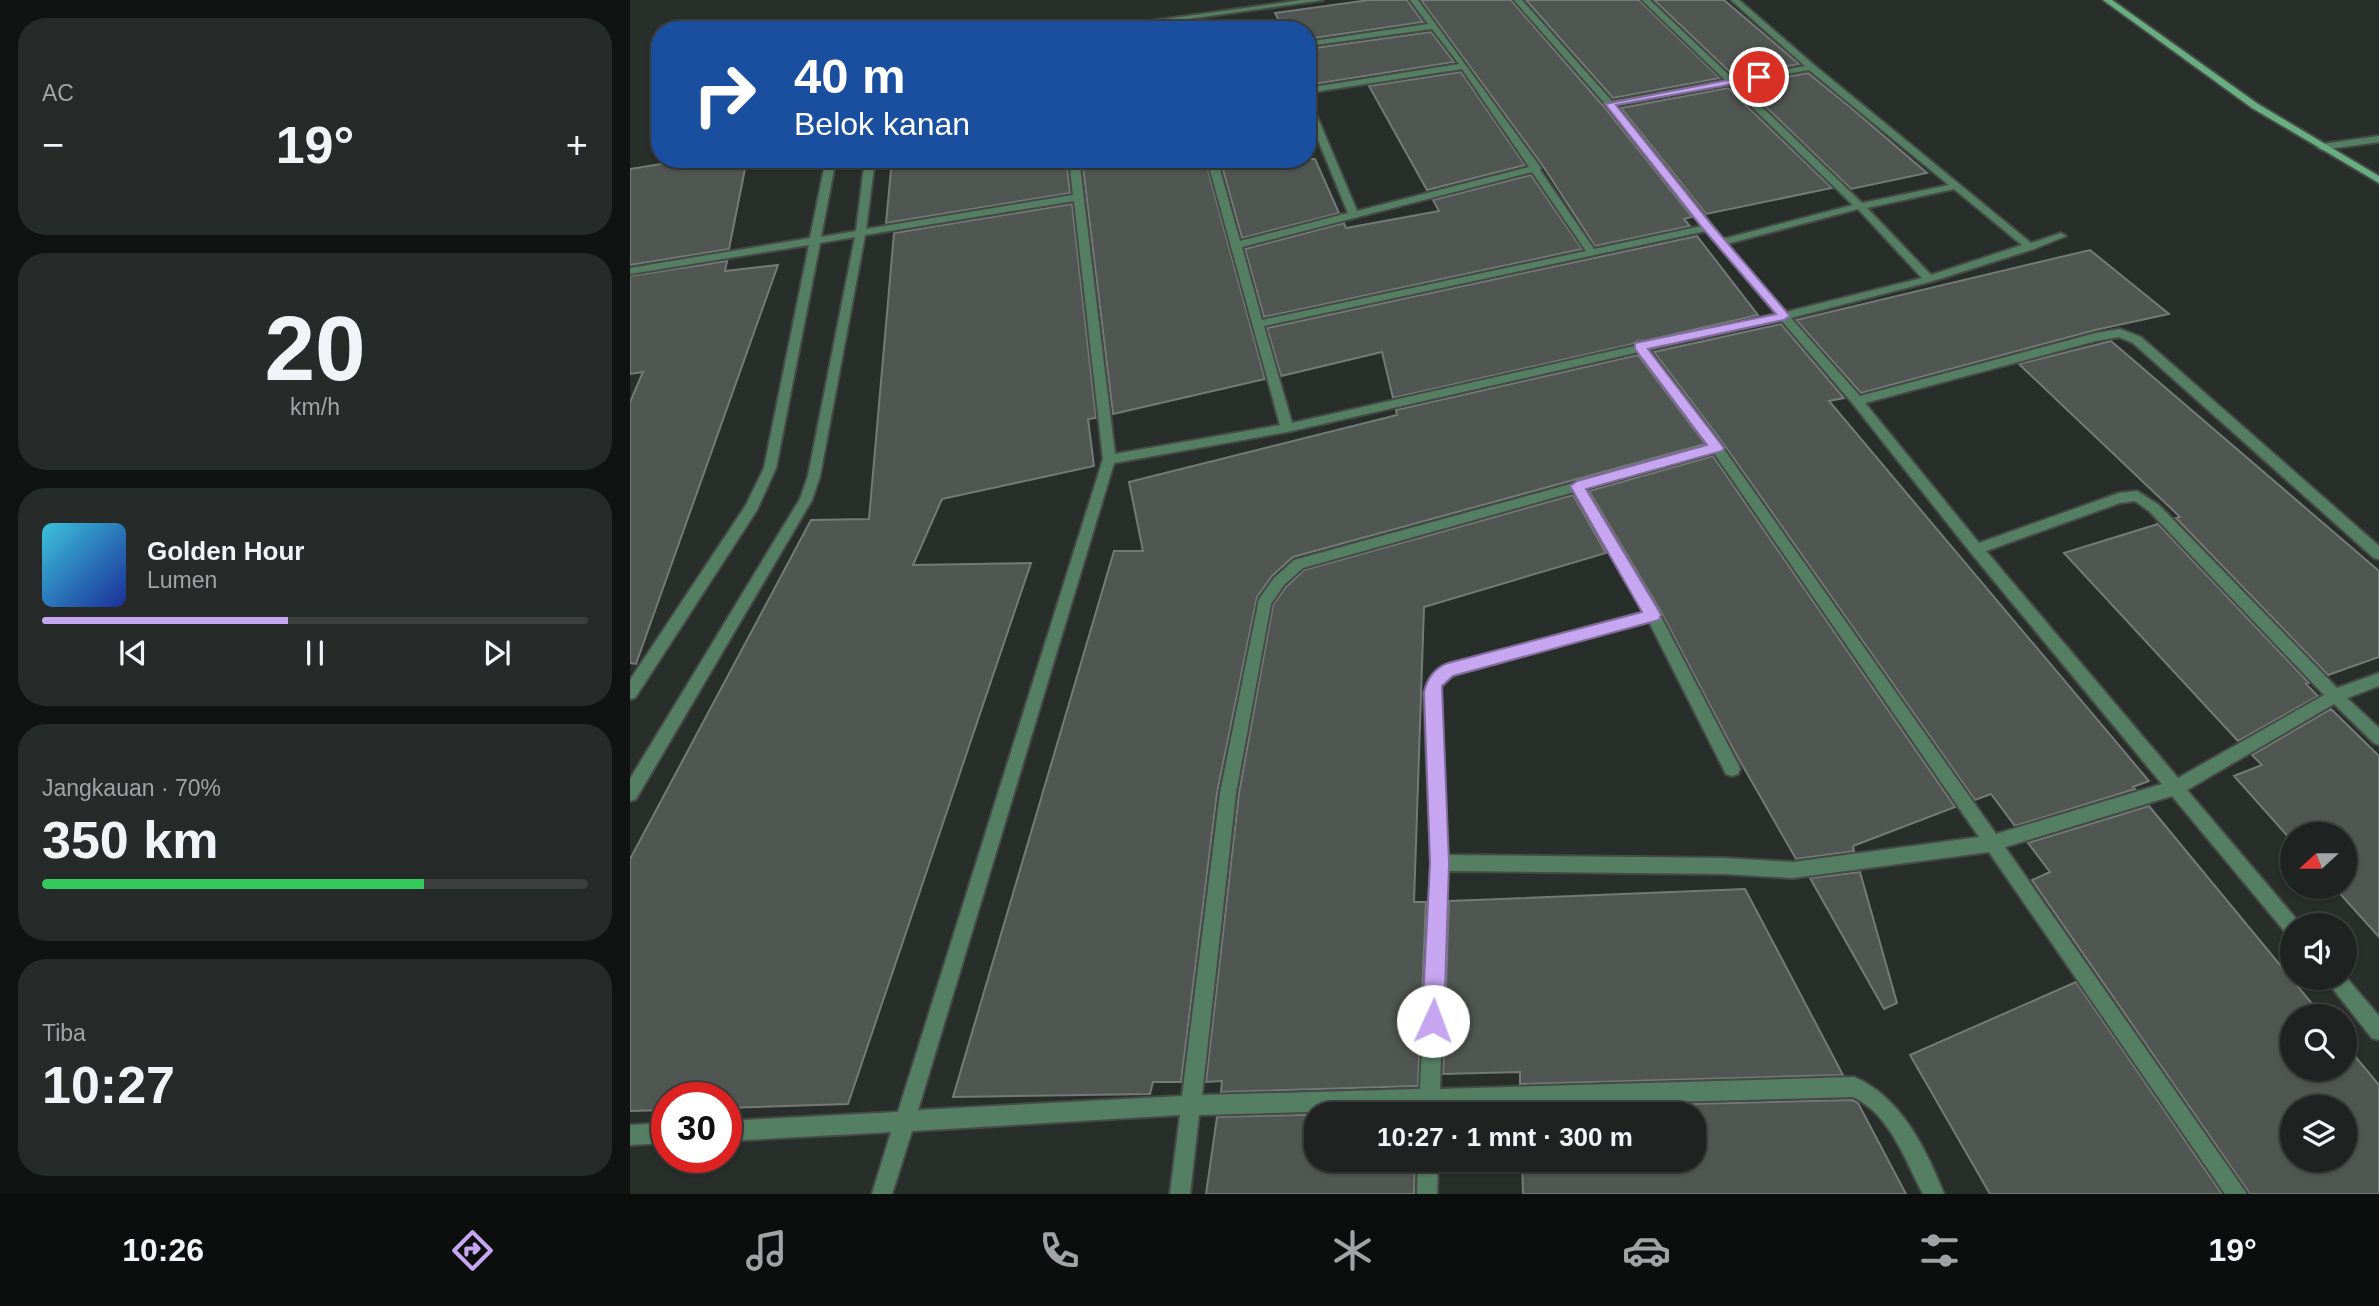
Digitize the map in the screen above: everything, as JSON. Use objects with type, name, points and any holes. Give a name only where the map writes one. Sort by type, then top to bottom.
[{"type":"main road","points":[[2107,0],[2255,106],[2379,180]]},
{"type":"street","points":[[1158,21],[1319,0]]},
{"type":"street","points":[[1413,0],[1464,66],[1592,253]]},
{"type":"street","points":[[1518,0],[1610,104],[1708,228],[1857,401],[1976,549],[2280,913]]},
{"type":"street","points":[[1646,0],[1860,206],[1929,279]]},
{"type":"street","points":[[1735,0],[1811,67],[2031,247]]},
{"type":"street","points":[[1316,43],[1433,26]]},
{"type":"street","points":[[1316,90],[1464,66]]},
{"type":"street","points":[[1610,104],[1811,67]]},
{"type":"street","points":[[1316,124],[1354,216]]},
{"type":"street","points":[[2322,147],[2379,139]]},
{"type":"street","points":[[630,693],[752,507],[770,468],[829,168]]},
{"type":"street","points":[[630,794],[806,500],[814,476],[860,235],[869,168]]},
{"type":"street","points":[[882,1194],[1109,459],[1075,168]]},
{"type":"street","points":[[1215,168],[1287,428]]},
{"type":"street","points":[[1237,245],[1536,168]]},
{"type":"street","points":[[1721,242],[1860,206],[1957,186]]},
{"type":"street","points":[[630,271],[1080,197]]},
{"type":"street","points":[[1258,324],[1708,228]]},
{"type":"street","points":[[1109,459],[1287,428],[1640,346],[1784,316],[1929,279],[2061,236]]},
{"type":"street","points":[[1857,401],[2096,337],[2120,333],[2137,340],[2155,359],[2183,380],[2379,554]]},
{"type":"street","points":[[1640,346],[1717,448],[2236,1194]]},
{"type":"street","points":[[1180,1194],[1228,793],[1264,603],[1285,574],[1298,565],[1717,448]]},
{"type":"street","points":[[1577,486],[1653,615],[1732,769]]},
{"type":"street","points":[[1976,549],[2119,498],[2137,496],[2154,508],[2379,738]]},
{"type":"street","points":[[1429,1102],[1439,863],[1432,692],[1440,675],[1448,670],[1653,615]]},
{"type":"street","points":[[1439,863],[1724,866],[1793,870],[1990,844],[2177,787],[2335,696],[2379,679]]},
{"type":"street","points":[[2345,990],[2379,1031]]},
{"type":"street","points":[[1550,1102],[1854,1087],[1878,1099],[1891,1116],[1934,1194]]},
{"type":"street","points":[[742,1129],[1192,1105],[1408,1098],[1416,1102]]},
{"type":"street","points":[[630,1135],[651,1134]]},
{"type":"street","points":[[1427,1194],[1428,1172]]},
{"type":"building","points":[[1369,0],[1407,0],[1423,22],[1316,38],[1316,21],[1279,21],[1275,13]]},
{"type":"building","points":[[1421,0],[1511,0],[1605,108],[1692,217],[1684,219],[1690,226],[1595,246],[1543,166]]},
{"type":"building","points":[[1526,0],[1639,0],[1720,78],[1613,98]]},
{"type":"building","points":[[1654,0],[1724,0],[1799,64],[1734,76]]},
{"type":"building","points":[[1431,32],[1454,62],[1316,84],[1316,48]]},
{"type":"building","points":[[1461,72],[1525,165],[1427,190],[1369,86]]},
{"type":"building","points":[[1808,73],[1927,173],[1851,189],[1743,85]]},
{"type":"building","points":[[1728,88],[1832,188],[1706,214],[1621,108]]},
{"type":"building","points":[[1316,161],[1339,213],[1242,238],[1223,168],[1316,168]]},
{"type":"building","points":[[651,166],[651,168],[745,168],[729,249],[630,265],[630,169]]},
{"type":"building","points":[[891,168],[1067,168],[1070,193],[886,223]]},
{"type":"building","points":[[1083,168],[1207,168],[1265,379],[1113,414]]},
{"type":"building","points":[[1531,175],[1582,249],[1264,317],[1245,249],[1344,223],[1346,228],[1439,211],[1433,200]]},
{"type":"building","points":[[1072,204],[1096,418],[1088,419],[1094,466],[942,499],[913,565],[1031,563],[848,1104],[742,1107],[742,1082],[651,1082],[651,1110],[630,1111],[630,859],[811,520],[869,519],[894,233]]},
{"type":"building","points":[[1697,236],[1758,315],[1393,398],[1382,352],[1281,376],[1267,328]]},
{"type":"building","points":[[2090,250],[2169,314],[2095,330],[1861,393],[1796,320]]},
{"type":"building","points":[[727,261],[725,271],[778,265],[636,664],[630,663],[630,402],[643,372],[630,374],[630,276]]},
{"type":"building","points":[[1781,324],[1844,398],[1829,401],[2149,781],[2133,787],[2135,789],[2015,826],[1991,794],[1975,800],[1723,443],[1654,352]]},
{"type":"building","points":[[2111,341],[2379,571],[2379,657],[2328,675],[2176,518],[2180,517],[2019,364]]},
{"type":"building","points":[[1638,355],[1705,444],[1293,557],[1272,576],[1257,597],[1217,793],[1181,1082],[1153,1082],[1150,1094],[953,1097],[1114,551],[1143,551],[1129,482],[1397,415],[1396,410]]},
{"type":"building","points":[[1713,456],[1955,807],[1853,846],[1854,851],[1796,859],[1732,747],[1660,610],[1589,491]]},
{"type":"building","points":[[1573,495],[1606,553],[1424,607],[1414,902],[1426,902],[1418,1086],[1221,1092],[1222,1081],[1206,1082],[1239,793],[1273,605],[1286,587],[1304,570]]},
{"type":"building","points":[[2158,524],[2309,683],[2306,684],[2318,696],[2238,741],[2064,553]]},
{"type":"building","points":[[2331,709],[2379,756],[2379,937],[2346,900],[2357,900],[2357,822],[2280,822],[2280,828],[2234,776],[2262,765],[2252,755]]},
{"type":"building","points":[[2149,806],[2280,965],[2280,990],[2301,990],[2312,1004],[2280,1004],[2280,1081],[2357,1081],[2357,1058],[2379,1085],[2379,1194],[2250,1194],[2032,880],[2050,872],[2028,843]]},
{"type":"building","points":[[1860,872],[1897,1003],[1884,1009],[1810,878]]},
{"type":"building","points":[[1745,889],[1843,1075],[1520,1084],[1520,1072],[1443,1074],[1449,901]]},
{"type":"building","points":[[2076,982],[2222,1194],[1990,1194],[1910,1055]]},
{"type":"building","points":[[1852,1100],[1858,1103],[1906,1194],[1523,1194],[1522,1172],[1706,1172],[1706,1104]]},
{"type":"building","points":[[1304,1115],[1304,1172],[1415,1172],[1414,1194],[1206,1194],[1217,1117]]},
{"type":"route","points":[[1433,1021],[1439,863],[1432,692],[1435,683],[1440,675],[1448,670],[1653,615],[1577,486],[1717,448],[1640,346],[1784,316],[1708,228],[1610,104],[1759,77]]}]
